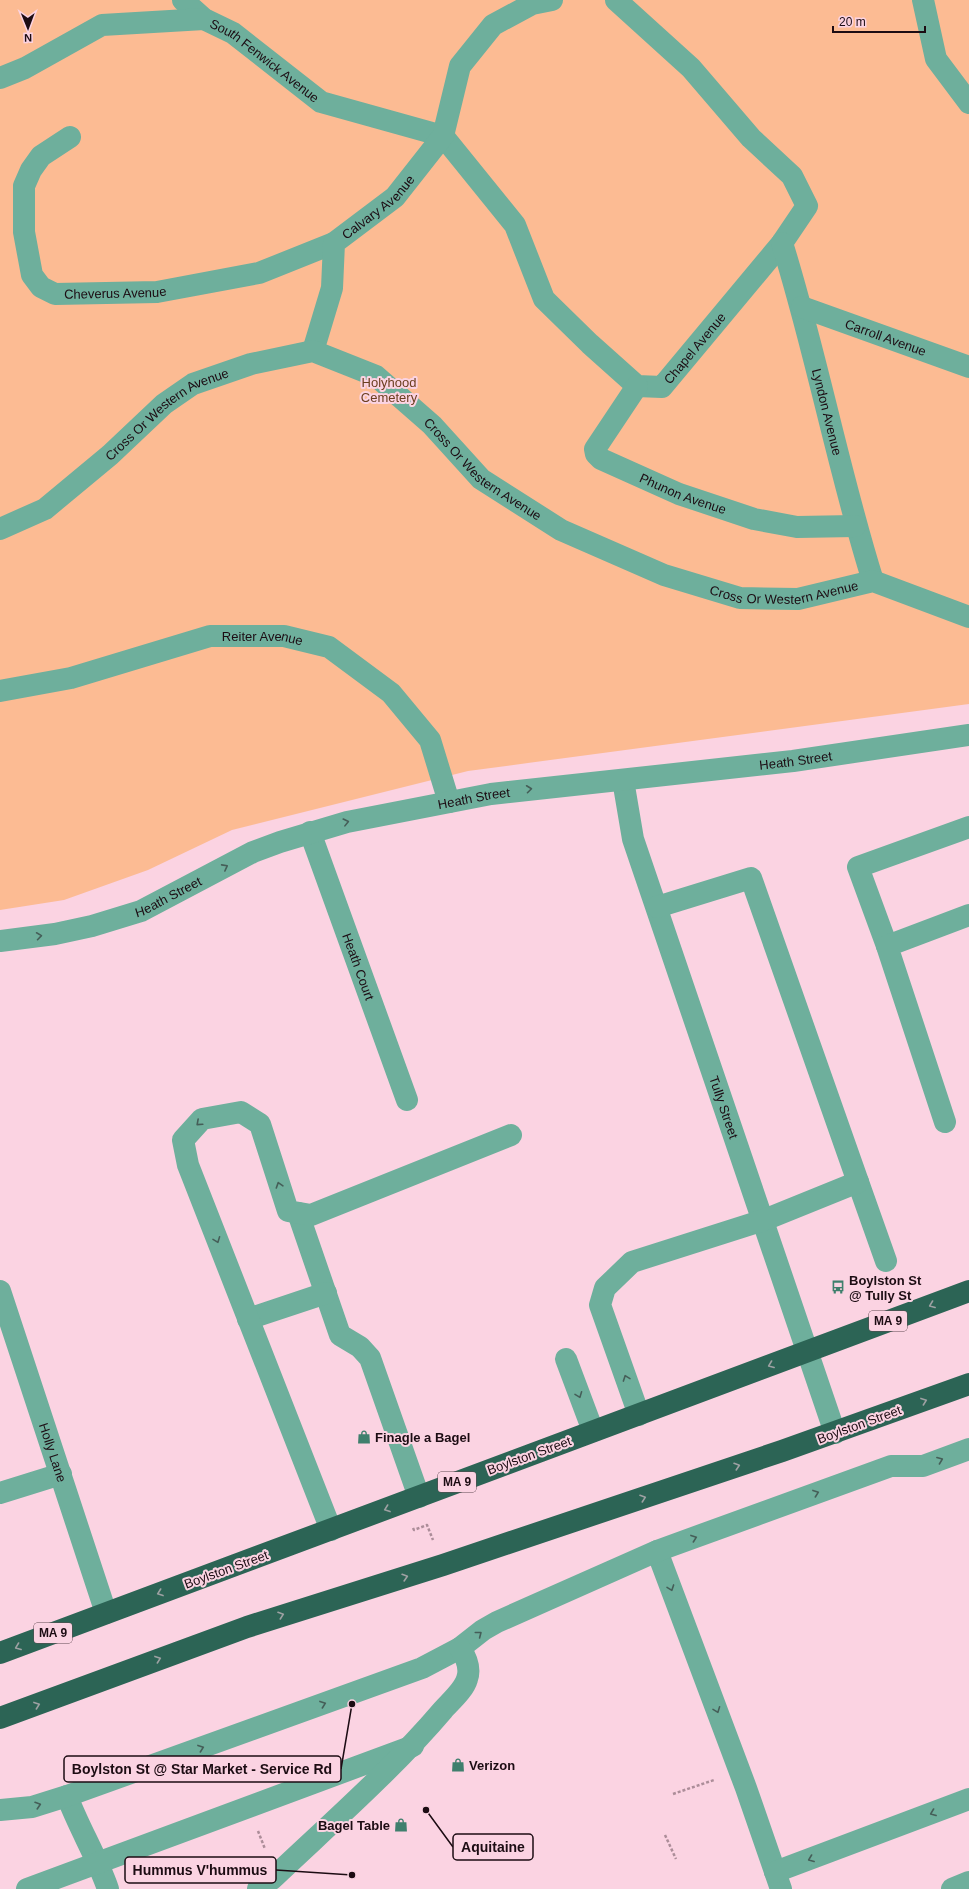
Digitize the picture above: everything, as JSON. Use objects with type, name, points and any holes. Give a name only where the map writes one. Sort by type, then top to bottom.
[{"type":"highway","name":"Boylston Street","points":[[0,1653],[969,1291]]},
{"type":"highway","name":"Boylston Street","points":[[0,1718],[247,1627],[443,1565],[835,1433],[966,1386]]},
{"type":"street","name":"South Fenwick Avenue","points":[[184,0],[204,19],[233,33],[321,102],[443,136]]},
{"type":"street","points":[[552,0],[532,4],[493,25],[460,66],[443,136],[515,225],[544,299],[590,344],[637,386]]},
{"type":"street","name":"Chapel Avenue","points":[[616,0],[690,68],[752,138],[792,176],[808,206],[782,243],[662,387],[637,386]]},
{"type":"street","points":[[924,0],[936,59],[969,103]]},
{"type":"street","points":[[0,78],[25,68],[102,26],[204,19]]},
{"type":"street","name":"Calvary Avenue","points":[[313,351],[332,288],[334,243],[395,197],[443,136]]},
{"type":"street","name":"Cheverus Avenue","points":[[70,137],[41,156],[31,170],[24,186],[24,232],[32,275],[41,287],[55,294],[157,292],[259,273],[334,243]]},
{"type":"street","name":"Lyndon Avenue","points":[[782,243],[802,307],[855,526],[873,581]]},
{"type":"street","name":"Carroll Avenue","points":[[802,307],[969,367]]},
{"type":"street","name":"Cross Or Western Avenue","points":[[0,529],[45,509],[110,455],[164,404],[193,384],[251,364],[313,351],[376,376],[432,425],[481,479],[561,530],[664,575],[740,598],[798,599],[873,581],[969,617]]},
{"type":"street","name":"Phunon Avenue","points":[[637,386],[595,449],[596,454],[601,458],[679,494],[754,518],[797,527],[855,526]]},
{"type":"street","name":"Reiter Avenue","points":[[0,691],[71,678],[210,636],[284,636],[329,647],[391,692],[430,740],[449,802]]},
{"type":"street","name":"Heath Street","points":[[0,941],[55,934],[92,926],[141,911],[253,852],[310,832],[348,822],[491,794],[793,761],[969,734]]},
{"type":"street","name":"Tully Street","points":[[623,780],[632,837],[764,1220],[835,1433]]},
{"type":"street","points":[[945,1122],[887,946],[858,867],[969,827]]},
{"type":"street","name":"Heath Court","points":[[310,832],[407,1100]]},
{"type":"street","points":[[657,908],[751,878],[886,1261]]},
{"type":"street","points":[[887,946],[969,915]]},
{"type":"street","points":[[331,1530],[188,1165],[183,1140],[202,1119],[241,1112],[260,1124],[288,1212],[311,1215],[511,1135]]},
{"type":"street","points":[[639,1415],[600,1305],[605,1288],[632,1262],[764,1220],[858,1182]]},
{"type":"street","points":[[298,1213],[340,1335],[360,1347],[370,1358],[419,1497]]},
{"type":"street","name":"Holly Lane","points":[[0,1291],[106,1613]]},
{"type":"street","points":[[248,1319],[326,1293]]},
{"type":"street","points":[[566,1359],[593,1431]]},
{"type":"street","points":[[0,1810],[32,1808],[422,1668],[460,1648],[483,1630],[497,1622],[657,1552],[892,1466],[922,1466],[969,1449]]},
{"type":"street","points":[[0,1493],[60,1474]]},
{"type":"street","points":[[657,1552],[746,1788],[778,1881],[969,1799]]},
{"type":"street","points":[[258,1889],[272,1879],[413,1746],[467,1680],[468,1668],[466,1657],[460,1648]]},
{"type":"street","points":[[27,1889],[413,1746]]},
{"type":"street","points":[[67,1796],[74,1815],[99,1863],[108,1889]]},
{"type":"street","points":[[952,1889],[969,1882]]},
{"type":"path","points":[[411,1523],[414,1530],[427,1525],[436,1546]]},
{"type":"path","points":[[673,1794],[714,1780]]},
{"type":"path","points":[[257,1827],[267,1855]]},
{"type":"path","points":[[665,1835],[676,1859]]},
{"type":"green space","name":"Holyhood Cemetery","points":[[0,0],[969,0],[969,704],[468,771],[232,830],[148,870],[64,900],[0,910]]},
{"type":"place","name":"Boylston St @ Tully St","points":[[838,1287]]},
{"type":"place","name":"Finagle a Bagel","points":[[364,1437]]},
{"type":"place","name":"Boylston St @ Star Market - Service Rd","points":[[352,1704]]},
{"type":"place","name":"Verizon","points":[[458,1765]]},
{"type":"place","name":"Aquitaine","points":[[426,1810]]},
{"type":"place","name":"Bagel Table","points":[[401,1825]]},
{"type":"place","name":"Hummus V'hummus","points":[[352,1875]]}]
